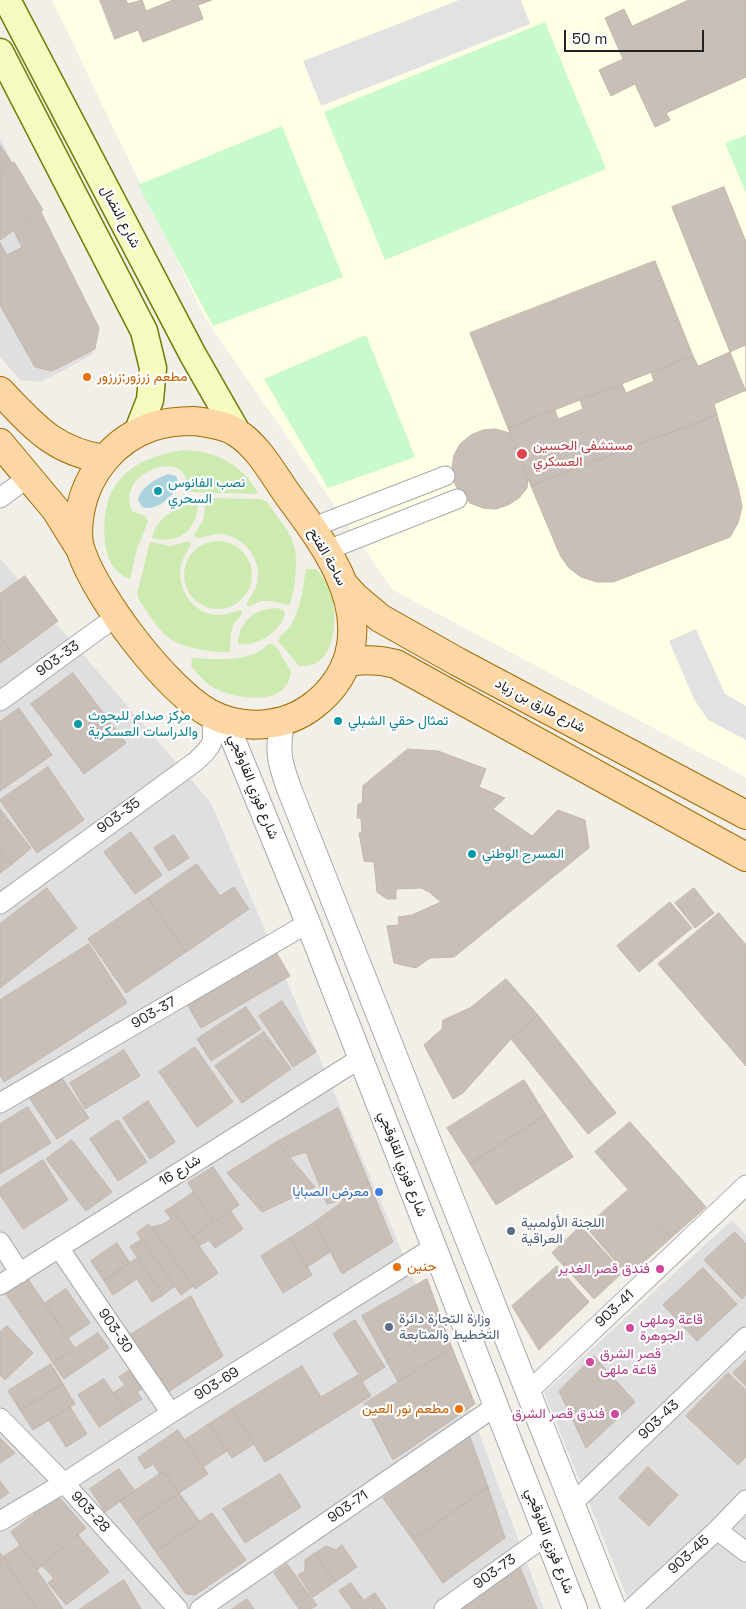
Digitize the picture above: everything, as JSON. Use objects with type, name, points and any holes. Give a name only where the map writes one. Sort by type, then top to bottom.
[{"type":"main road","name":"شارع النضال","points":[[7,0],[192,355],[237,432]]},
{"type":"main road","points":[[0,52],[144,331],[153,368],[150,400],[137,433]]},
{"type":"main road","points":[[0,391],[37,429],[63,447],[83,456],[104,460]]},
{"type":"main road","name":"ساحة الفتح","points":[[195,421],[216,424],[237,432],[256,450],[326,551],[343,584],[352,612],[351,646],[346,662],[340,676],[322,700],[303,712],[282,721],[263,725],[244,724],[218,717],[192,702],[160,671],[117,616],[97,584],[81,550],[79,518],[82,502],[95,472],[117,446],[137,433],[173,422],[195,421]]},
{"type":"main road","points":[[0,443],[56,510],[70,529],[81,550]]},
{"type":"main road","name":"شارع طارق بن زياد","points":[[343,584],[380,618],[746,815]]},
{"type":"main road","points":[[346,662],[364,659],[381,660],[396,664],[746,857]]},
{"type":"street","points":[[311,528],[444,476]]},
{"type":"street","points":[[0,498],[29,477]]},
{"type":"street","points":[[326,551],[456,499]]},
{"type":"street","name":"903-33","points":[[0,702],[117,616]]},
{"type":"street","name":"903-35","points":[[0,904],[195,762],[210,749],[218,717]]},
{"type":"street","name":"شارع فوزي القاوقجي","points":[[218,717],[308,922],[575,1609]]},
{"type":"street","points":[[282,721],[279,743],[280,762],[290,791],[614,1609]]},
{"type":"street","name":"903-37","points":[[0,1103],[308,922]]},
{"type":"street","name":"شارع 16","points":[[0,1285],[360,1058]]},
{"type":"street","name":"903-41","points":[[528,1392],[746,1185]]},
{"type":"street","points":[[0,1242],[20,1273]]},
{"type":"street","name":"903-69","points":[[0,1521],[64,1483],[434,1247]]},
{"type":"street","name":"903-30","points":[[59,1248],[171,1413]]},
{"type":"street","name":"903-43","points":[[572,1504],[746,1337]]},
{"type":"street","name":"903-71","points":[[200,1609],[496,1406]]},
{"type":"street","name":"903-28","points":[[0,1418],[64,1483],[178,1609]]},
{"type":"street","name":"903-45","points":[[631,1609],[717,1530],[746,1500]]},
{"type":"street","points":[[717,1530],[746,1552]]},
{"type":"street","name":"903-73","points":[[444,1609],[547,1534]]},
{"type":"shaded area","name":"مستشفى الحسين العسكري","points":[[52,0],[746,0],[746,777],[393,590],[205,318]]},
{"type":"shaded area","points":[[459,0],[521,0],[530,24],[321,106],[303,61]]},
{"type":"shaded area","points":[[0,138],[96,329],[92,355],[41,382],[20,380],[0,357]]},
{"type":"shaded area","points":[[0,558],[211,803],[478,1430],[544,1609],[0,1609]]},
{"type":"shaded area","points":[[696,629],[725,694],[746,706],[746,740],[708,720],[694,699],[669,641]]},
{"type":"shaded area","points":[[732,1220],[746,1235],[746,1609],[632,1609],[544,1393]]},
{"type":"green space","points":[[545,22],[606,169],[385,260],[324,112]]},
{"type":"green space","points":[[282,126],[343,277],[213,326],[138,185]]},
{"type":"green space","points":[[746,135],[746,193],[725,143]]},
{"type":"green space","points":[[366,335],[415,457],[328,488],[264,379]]},
{"type":"green space","points":[[184,450],[215,455],[230,463],[244,474],[258,494],[190,492],[186,488],[184,475],[177,468],[166,466],[142,475],[134,485],[129,497],[132,511],[145,516],[148,522],[137,549],[130,579],[120,574],[113,566],[105,544],[106,508],[110,494],[127,473],[142,462]]},
{"type":"green space","points":[[209,498],[261,499],[267,502],[291,537],[296,554],[295,579],[289,605],[261,601],[250,606],[246,605],[256,587],[258,575],[257,566],[250,550],[244,544],[228,535],[216,534],[196,538],[194,535],[203,520],[206,500]]},
{"type":"green space","points":[[188,502],[198,503],[194,521],[185,533],[170,539],[152,538],[161,520]]},
{"type":"green space","points":[[188,541],[191,544],[182,562],[180,574],[181,583],[188,599],[209,614],[221,615],[241,610],[242,614],[234,623],[231,632],[230,652],[203,650],[179,644],[158,628],[139,600],[137,594],[151,542],[171,546]]},
{"type":"green space","points":[[218,541],[231,544],[242,551],[249,562],[252,575],[249,588],[242,599],[231,606],[218,609],[205,606],[194,599],[187,588],[184,575],[187,562],[194,551],[205,544]]},
{"type":"green space","points":[[306,569],[316,569],[330,589],[334,606],[334,630],[327,652],[320,660],[311,665],[299,666],[278,641],[291,625],[298,610]]},
{"type":"green space","points":[[277,608],[285,611],[280,625],[274,631],[253,643],[238,644],[241,629],[249,618],[261,611]]},
{"type":"green space","points":[[268,644],[273,644],[278,649],[291,672],[287,683],[280,691],[271,696],[247,697],[223,692],[208,684],[191,666],[192,658],[222,659],[243,657],[261,650]]},
{"type":"water","points":[[168,474],[176,476],[178,481],[174,492],[159,505],[148,508],[142,507],[138,500],[142,491],[154,481]]},
{"type":"building","points":[[100,0],[126,0],[128,4],[142,0],[146,11],[173,0],[212,0],[198,5],[203,19],[143,42],[138,30],[115,39]]},
{"type":"building","points":[[689,0],[746,0],[746,77],[666,113],[670,120],[655,127],[635,84],[611,96],[599,70],[623,59],[605,18],[624,9],[632,26]]},
{"type":"building","points":[[0,145],[12,163],[0,171]]},
{"type":"building","points":[[14,162],[43,210],[0,240],[0,171]]},
{"type":"building","points":[[724,187],[746,242],[746,392],[672,207]]},
{"type":"building","points":[[41,212],[99,328],[95,349],[52,371],[35,367],[0,305],[0,243],[7,255],[22,247],[14,231]]},
{"type":"building","points":[[655,261],[693,356],[508,428],[470,333]]},
{"type":"building","points":[[746,345],[746,390],[714,404],[717,415],[531,486],[508,428],[555,410],[558,419],[583,409],[580,400],[622,384],[626,393],[654,381],[651,372],[693,356],[698,366]]},
{"type":"building","points":[[717,415],[742,507],[738,523],[730,537],[613,582],[597,582],[581,577],[569,568],[560,555],[531,486]]},
{"type":"building","points":[[496,429],[510,433],[528,479],[527,488],[519,498],[508,505],[496,509],[483,508],[470,503],[460,494],[454,482],[452,468],[454,455],[460,444],[471,435],[483,430]]},
{"type":"building","points":[[25,576],[58,621],[13,654],[0,637],[0,594]]},
{"type":"building","points":[[0,637],[13,654],[0,663]]},
{"type":"building","name":"مركز صدام للبحوث والدراسات العسكرية","points":[[73,673],[126,743],[84,774],[31,704]]},
{"type":"building","points":[[19,708],[52,755],[0,791],[0,722]]},
{"type":"building","name":"المسرح الوطني","points":[[408,749],[438,751],[486,769],[479,787],[505,798],[493,809],[532,836],[558,810],[585,820],[589,848],[454,957],[430,958],[416,968],[394,963],[387,926],[399,925],[398,917],[412,915],[441,902],[421,888],[396,889],[396,899],[387,899],[377,892],[374,862],[364,861],[359,833],[362,832],[361,818],[357,818],[358,804],[362,804],[363,786]]},
{"type":"building","points":[[48,767],[84,820],[37,853],[0,800]]},
{"type":"building","points":[[0,809],[31,848],[11,865],[0,851]]},
{"type":"building","points":[[131,832],[162,875],[135,894],[104,852]]},
{"type":"building","points":[[174,835],[189,858],[169,871],[154,848]]},
{"type":"building","points":[[0,851],[11,865],[0,873]]},
{"type":"building","points":[[197,864],[220,896],[234,887],[249,909],[186,952],[148,898]]},
{"type":"building","points":[[47,888],[77,928],[0,988],[0,924]]},
{"type":"building","points":[[694,888],[714,913],[695,928],[675,903]]},
{"type":"building","points":[[148,898],[186,952],[126,993],[88,939]]},
{"type":"building","points":[[670,902],[692,928],[639,972],[617,946]]},
{"type":"building","points":[[719,913],[746,945],[746,1066],[658,964]]},
{"type":"building","points":[[89,944],[127,1003],[4,1082],[0,1075],[0,1000]]},
{"type":"building","points":[[276,952],[290,976],[201,1028],[187,1004]]},
{"type":"building","points":[[506,979],[538,1015],[511,1039],[463,1093],[453,1099],[424,1045],[442,1029],[443,1020],[470,1008]]},
{"type":"building","points":[[282,1001],[316,1052],[293,1067],[259,1016]]},
{"type":"building","points":[[246,1007],[261,1029],[211,1061],[197,1039]]},
{"type":"building","points":[[538,1015],[616,1113],[588,1134],[511,1039]]},
{"type":"building","points":[[264,1032],[291,1069],[242,1103],[215,1066]]},
{"type":"building","points":[[195,1047],[233,1102],[197,1127],[159,1072]]},
{"type":"building","points":[[124,1050],[140,1076],[85,1109],[70,1083]]},
{"type":"building","points":[[60,1075],[89,1118],[57,1139],[28,1096]]},
{"type":"building","points":[[524,1080],[546,1115],[470,1164],[447,1128]]},
{"type":"building","points":[[148,1101],[175,1142],[150,1159],[123,1118]]},
{"type":"building","points":[[28,1107],[51,1143],[0,1174],[0,1124]]},
{"type":"building","points":[[338,1108],[369,1183],[346,1199],[327,1204],[306,1152],[290,1157],[277,1142]]},
{"type":"building","points":[[546,1115],[573,1157],[496,1205],[470,1164]]},
{"type":"building","points":[[118,1120],[147,1162],[118,1181],[90,1139]]},
{"type":"building","points":[[630,1122],[706,1207],[671,1238],[595,1152]]},
{"type":"building","points":[[72,1140],[112,1192],[86,1211],[46,1159]]},
{"type":"building","points":[[277,1142],[315,1187],[262,1212],[227,1173]]},
{"type":"building","points":[[43,1160],[68,1200],[23,1229],[0,1195],[0,1188]]},
{"type":"building","points":[[213,1167],[239,1205],[214,1222],[188,1183]]},
{"type":"building","points":[[369,1183],[393,1242],[342,1274],[315,1222]]},
{"type":"building","points":[[628,1190],[671,1238],[628,1276],[586,1227]]},
{"type":"building","points":[[194,1192],[214,1222],[192,1237],[172,1207]]},
{"type":"building","points":[[172,1207],[218,1273],[195,1289],[152,1227],[163,1224],[171,1219],[165,1211]]},
{"type":"building","points":[[231,1211],[243,1229],[215,1248],[209,1240],[199,1246],[192,1237]]},
{"type":"building","points":[[315,1222],[330,1252],[307,1267],[290,1238]]},
{"type":"building","points":[[149,1224],[193,1286],[181,1295],[137,1233]]},
{"type":"building","points":[[581,1226],[623,1272],[594,1299],[552,1253]]},
{"type":"building","points":[[735,1232],[746,1244],[746,1295],[742,1299],[704,1260]]},
{"type":"building","points":[[290,1238],[312,1275],[283,1293],[261,1256]]},
{"type":"building","points":[[142,1239],[175,1286],[163,1295],[130,1247]]},
{"type":"building","points":[[117,1243],[130,1263],[104,1281],[91,1261]]},
{"type":"building","points":[[137,1258],[163,1295],[152,1302],[137,1279],[113,1295],[104,1281]]},
{"type":"building","points":[[557,1266],[589,1302],[539,1350],[512,1306]]},
{"type":"building","points":[[703,1268],[737,1304],[697,1341],[663,1305]]},
{"type":"building","points":[[28,1279],[75,1348],[53,1363],[6,1294]]},
{"type":"building","points":[[427,1279],[452,1348],[398,1382],[362,1316]]},
{"type":"building","points":[[66,1289],[90,1323],[68,1338],[45,1303]]},
{"type":"building","points":[[191,1296],[223,1356],[168,1392],[130,1335]]},
{"type":"building","points":[[355,1320],[385,1367],[363,1381],[333,1334]]},
{"type":"building","points":[[7,1326],[33,1353],[5,1380],[0,1375],[0,1332]]},
{"type":"building","points":[[98,1333],[109,1348],[64,1379],[53,1363]]},
{"type":"building","points":[[452,1348],[475,1404],[393,1460],[364,1404]]},
{"type":"building","points":[[594,1356],[635,1402],[586,1448],[559,1391]]},
{"type":"building","points":[[746,1360],[746,1386],[733,1373]]},
{"type":"building","points":[[51,1364],[63,1384],[20,1410],[8,1391]]},
{"type":"building","points":[[302,1366],[321,1397],[358,1375],[371,1396],[265,1462],[232,1409]]},
{"type":"building","points":[[135,1367],[147,1386],[137,1392],[142,1399],[125,1410],[113,1393],[125,1385],[119,1377]]},
{"type":"building","points":[[728,1373],[746,1390],[746,1457],[738,1465],[686,1416]]},
{"type":"building","points":[[104,1379],[125,1410],[99,1427],[78,1395]]},
{"type":"building","points":[[63,1384],[75,1404],[33,1430],[20,1410]]},
{"type":"building","points":[[70,1407],[87,1434],[66,1447],[49,1420]]},
{"type":"building","points":[[232,1409],[254,1444],[232,1458],[209,1424]]},
{"type":"building","points":[[209,1424],[227,1451],[203,1467],[185,1440]]},
{"type":"building","points":[[178,1430],[208,1474],[179,1493],[164,1471],[160,1474],[153,1464],[145,1469],[138,1458]]},
{"type":"building","points":[[470,1437],[488,1487],[413,1540],[383,1498]]},
{"type":"building","points":[[0,1438],[15,1453],[0,1463]]},
{"type":"building","points":[[648,1467],[678,1495],[649,1526],[619,1498]]},
{"type":"building","points":[[119,1469],[135,1491],[105,1512],[90,1489]]},
{"type":"building","points":[[164,1471],[179,1493],[136,1523],[120,1501]]},
{"type":"building","points":[[280,1474],[301,1507],[245,1543],[223,1509]]},
{"type":"building","points":[[0,1481],[9,1493],[0,1499]]},
{"type":"building","points":[[488,1487],[505,1538],[443,1583],[413,1540]]},
{"type":"building","points":[[179,1493],[200,1522],[156,1552],[136,1523]]},
{"type":"building","points":[[58,1496],[86,1528],[37,1570],[11,1532]]},
{"type":"building","points":[[212,1513],[246,1560],[195,1595],[186,1594],[156,1552]]},
{"type":"building","points":[[78,1535],[109,1572],[66,1605],[48,1583],[54,1578],[42,1566]]},
{"type":"building","points":[[342,1545],[357,1567],[335,1582],[315,1553],[326,1546],[336,1550]]},
{"type":"building","points":[[20,1546],[63,1609],[37,1609],[3,1557]]},
{"type":"building","points":[[0,1553],[3,1557],[37,1609],[0,1609]]},
{"type":"building","points":[[315,1553],[335,1582],[313,1597],[298,1575],[305,1571],[305,1560]]},
{"type":"building","points":[[287,1564],[317,1605],[311,1609],[299,1609],[274,1573]]},
{"type":"building","points":[[520,1567],[537,1609],[462,1609]]},
{"type":"building","points":[[124,1580],[141,1609],[80,1609]]},
{"type":"building","points":[[351,1583],[370,1609],[352,1609],[339,1591]]},
{"type":"building","points":[[375,1593],[386,1609],[372,1609],[365,1600]]},
{"type":"building","points":[[247,1599],[254,1609],[232,1609]]},
{"type":"place","name":"مطعم زرزور;زرزور","points":[[87,377]]},
{"type":"place","name":"مستشفى الحسين العسكري","points":[[522,454]]},
{"type":"place","name":"نصب الفانوس السحري","points":[[158,491]]},
{"type":"place","name":"تمثال حقي الشبلي","points":[[338,721]]},
{"type":"place","name":"مركز صدام للبحوث والدراسات العسكرية","points":[[78,724]]},
{"type":"place","name":"المسرح الوطني","points":[[472,854]]},
{"type":"place","name":"معرض الصبايا","points":[[379,1192]]},
{"type":"place","name":"اللجنة الأولمبية العراقية","points":[[511,1231]]},
{"type":"place","name":"حنين","points":[[397,1267]]},
{"type":"place","name":"فندق قصر الغدير","points":[[660,1269]]},
{"type":"place","name":"وزارة التجارة دائرة التخطيط والمتابعة","points":[[389,1327]]},
{"type":"place","name":"قاعة وملهى الجوهرة","points":[[630,1328]]},
{"type":"place","name":"قصر الشرق قاعة ملهى","points":[[590,1362]]},
{"type":"place","name":"مطعم نور العين","points":[[459,1409]]},
{"type":"place","name":"فندق قصر الشرق","points":[[615,1414]]}]
